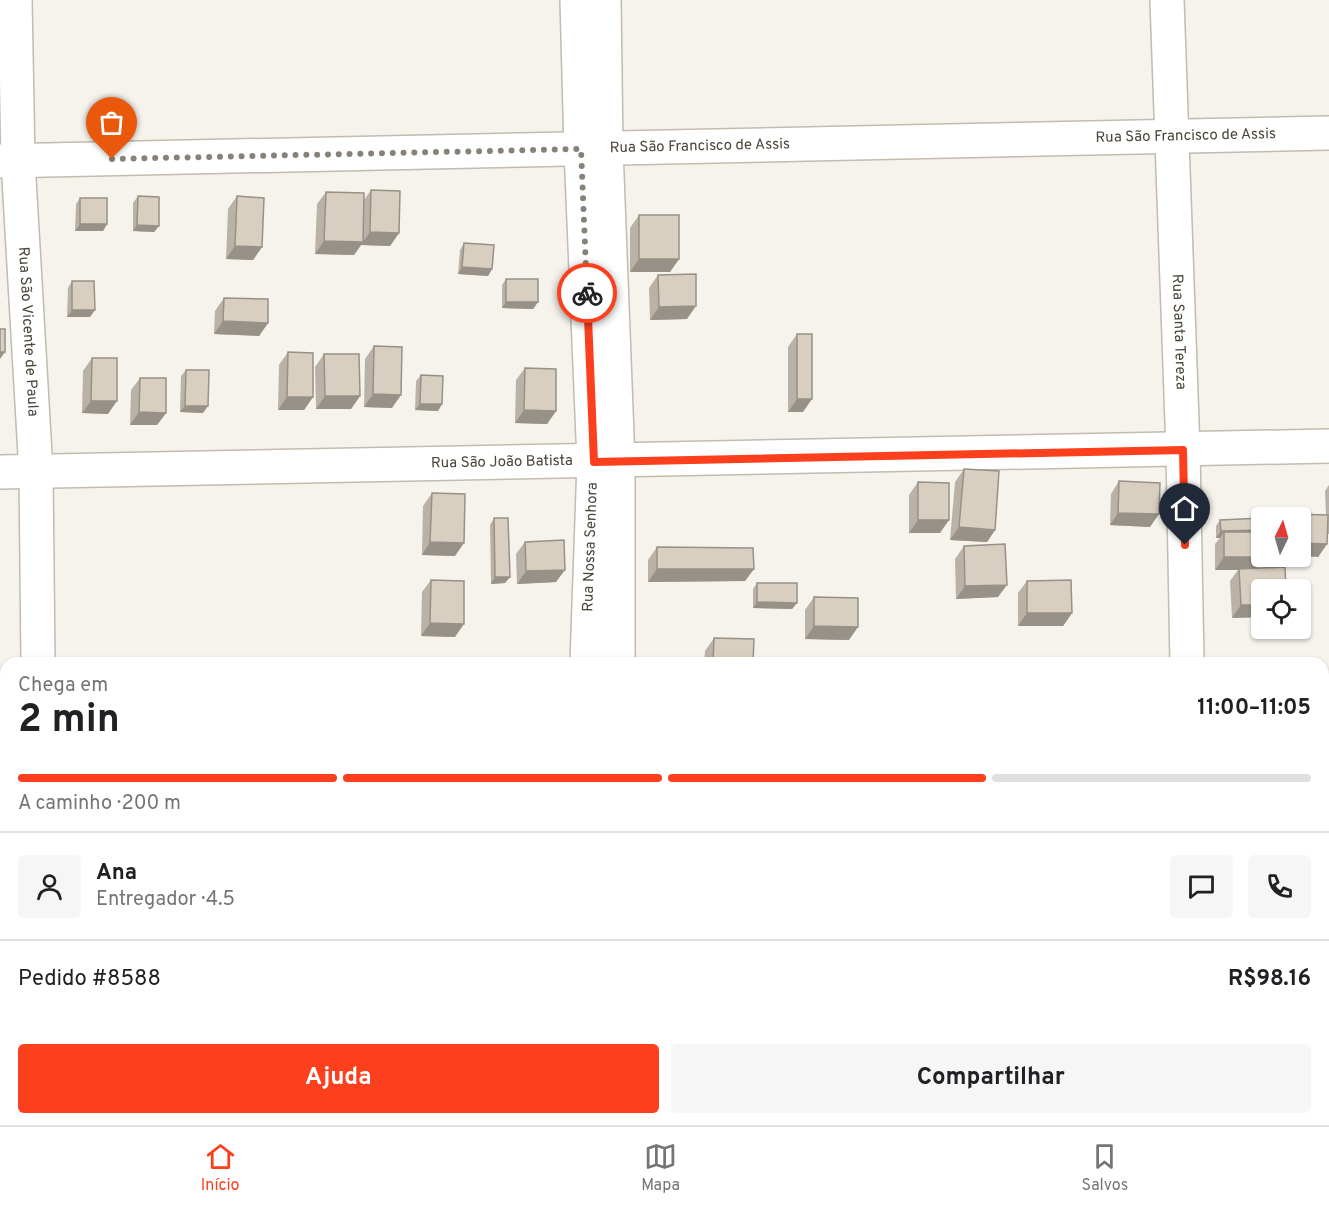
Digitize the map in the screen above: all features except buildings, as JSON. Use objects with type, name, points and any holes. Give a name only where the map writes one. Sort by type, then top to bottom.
[{"type":"street","name":"Rua São Vicente de Paula","points":[[15,0],[9,161],[36,472],[38,657]]},
{"type":"street","name":"Rua Nossa Senhora","points":[[577,0],[594,149],[606,462],[618,657]]},
{"type":"street","name":"Rua Nossa Senhora","points":[[594,149],[604,0]]},
{"type":"street","name":"Rua Santa Tereza","points":[[1167,0],[1183,450],[1187,657]]},
{"type":"street","name":"Rua São Francisco de Assis","points":[[9,161],[1329,133]]},
{"type":"street","name":"Rua São João Batista","points":[[0,472],[606,462],[1329,446]]},
{"type":"street","name":"Rua Nossa Senhora","points":[[588,657],[606,462]]},
{"type":"way so far","points":[[112,159],[581,149],[587,293]]},
{"type":"route","points":[[587,293],[594,462],[1183,450],[1185,545]]}]
